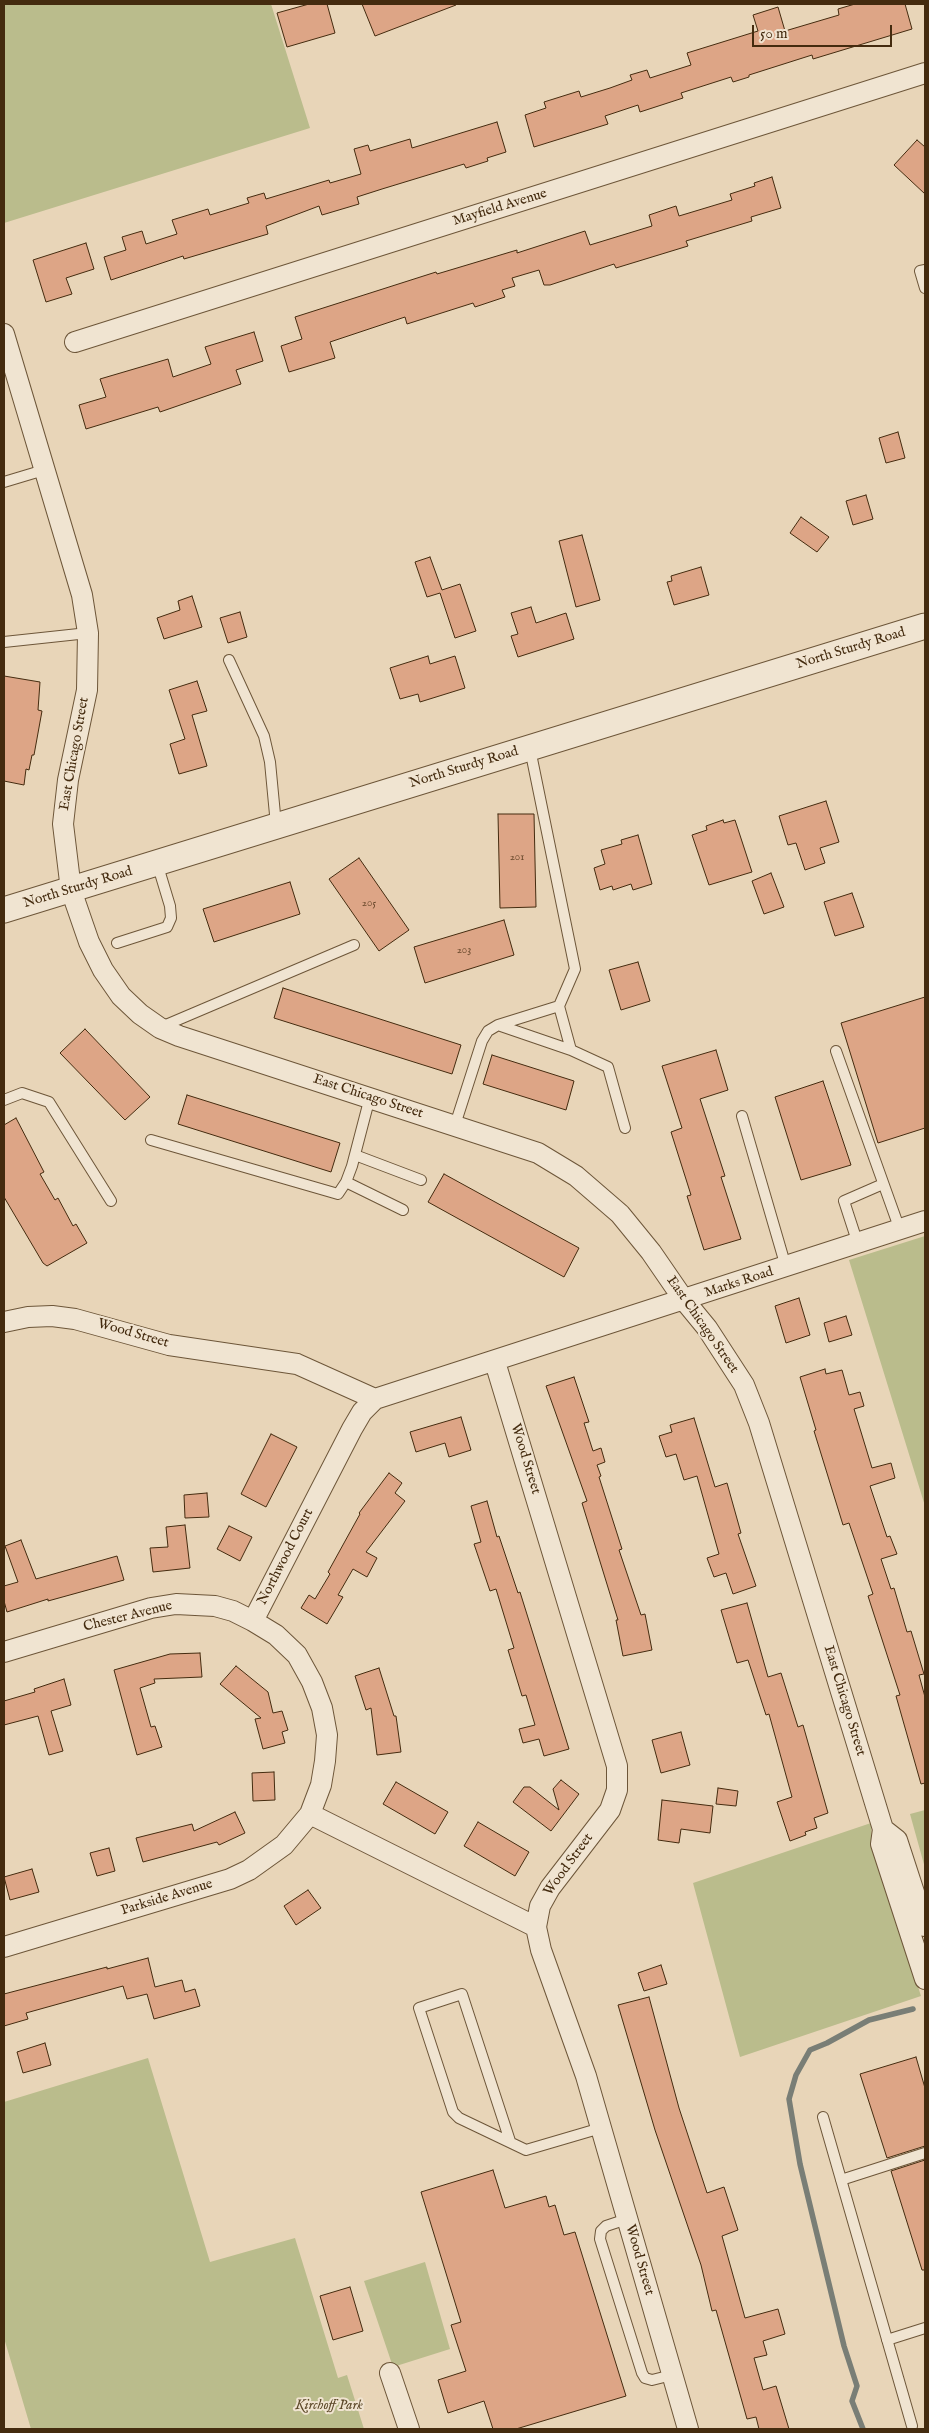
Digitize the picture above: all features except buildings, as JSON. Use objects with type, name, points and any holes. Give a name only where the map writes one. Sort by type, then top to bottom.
[{"type":"street","name":"Mayfield Avenue","points":[[74,342],[925,74]]},
{"type":"street","name":"East Chicago Street","points":[[4,334],[82,595],[88,633],[87,690],[64,799],[63,824],[71,890],[89,942],[103,970],[121,996],[140,1014],[160,1028],[179,1036],[538,1153],[576,1176],[620,1214],[651,1252],[684,1300],[729,1359],[744,1385],[756,1416],[883,1829],[881,1844],[925,1979]]},
{"type":"street","name":"North Sturdy Road","points":[[4,910],[925,626]]},
{"type":"street","name":"Marks Road","points":[[495,1362],[925,1221]]},
{"type":"street","name":"Wood Street","points":[[4,1322],[28,1317],[52,1316],[67,1318],[98,1323],[169,1345],[297,1364],[375,1399]]},
{"type":"street","points":[[375,1399],[495,1362]]},
{"type":"street","name":"Wood Street","points":[[495,1362],[617,1766],[617,1790],[610,1810],[550,1888],[540,1906],[536,1927],[541,1950],[586,2076],[688,2429]]},
{"type":"street","name":"Northwood Court","points":[[310,1814],[321,1785],[325,1761],[327,1735],[322,1708],[312,1682],[297,1655],[276,1636],[253,1621],[352,1429],[362,1412],[375,1399]]},
{"type":"street","name":"Chester Avenue","points":[[4,1652],[151,1608],[176,1604],[215,1606],[233,1611],[253,1621]]},
{"type":"street","points":[[310,1814],[536,1927]]},
{"type":"street","name":"Parkside Avenue","points":[[4,1947],[230,1879],[250,1870],[284,1845],[310,1814]]},
{"type":"street","name":"East Chicago Street","points":[[883,1829],[897,1840],[925,1926]]},
{"type":"street","points":[[390,2373],[409,2429]]},
{"type":"lane","points":[[925,270],[920,271],[925,288]]},
{"type":"lane","points":[[4,482],[44,470]]},
{"type":"lane","points":[[4,642],[88,633]]},
{"type":"lane","points":[[228,660],[264,736],[270,762],[276,826]]},
{"type":"lane","points":[[530,748],[575,969],[560,1006],[572,1050]]},
{"type":"lane","points":[[117,943],[167,926],[171,918],[170,906],[157,863]]},
{"type":"lane","points":[[160,1028],[354,945]]},
{"type":"lane","points":[[455,1125],[482,1041],[488,1031],[498,1025],[560,1006]]},
{"type":"lane","points":[[498,1025],[572,1050],[608,1067],[625,1128]]},
{"type":"lane","points":[[836,1050],[900,1230]]},
{"type":"lane","points":[[4,1100],[22,1093],[49,1102],[111,1201]]},
{"type":"lane","points":[[151,1140],[338,1194],[346,1182],[355,1155],[370,1097]]},
{"type":"lane","points":[[742,1116],[786,1268]]},
{"type":"lane","points":[[355,1155],[421,1180]]},
{"type":"lane","points":[[346,1182],[403,1210]]},
{"type":"lane","points":[[858,1244],[844,1200],[883,1184]]},
{"type":"lane","points":[[510,2141],[462,1994],[419,2008],[453,2112],[467,2124],[510,2141],[526,2150],[601,2128]]},
{"type":"lane","points":[[822,2117],[912,2426]]},
{"type":"lane","points":[[841,2180],[925,2153]]},
{"type":"lane","points":[[627,2219],[606,2226],[601,2231],[600,2239],[642,2373],[645,2378],[652,2380],[672,2376]]},
{"type":"lane","points":[[887,2340],[925,2328]]},
{"type":"green space","points":[[4,4],[271,4],[310,128],[4,223]]},
{"type":"green space","points":[[925,1236],[925,1506],[849,1260]]},
{"type":"green space","points":[[925,1810],[925,1868],[910,1814]]},
{"type":"green space","points":[[871,1823],[872,1843],[921,1996],[740,2057],[693,1883]]},
{"type":"green space","name":"Kirchoff Park","points":[[148,2058],[210,2262],[295,2238],[338,2378],[347,2375],[364,2429],[31,2429],[4,2338],[4,2102]]},
{"type":"green space","points":[[425,2262],[450,2349],[393,2367],[364,2281]]},
{"type":"waterway","points":[[863,2429],[852,2401],[857,2386],[844,2346],[800,2164],[789,2099],[796,2075],[810,2050],[869,2020],[913,2009]]}]
